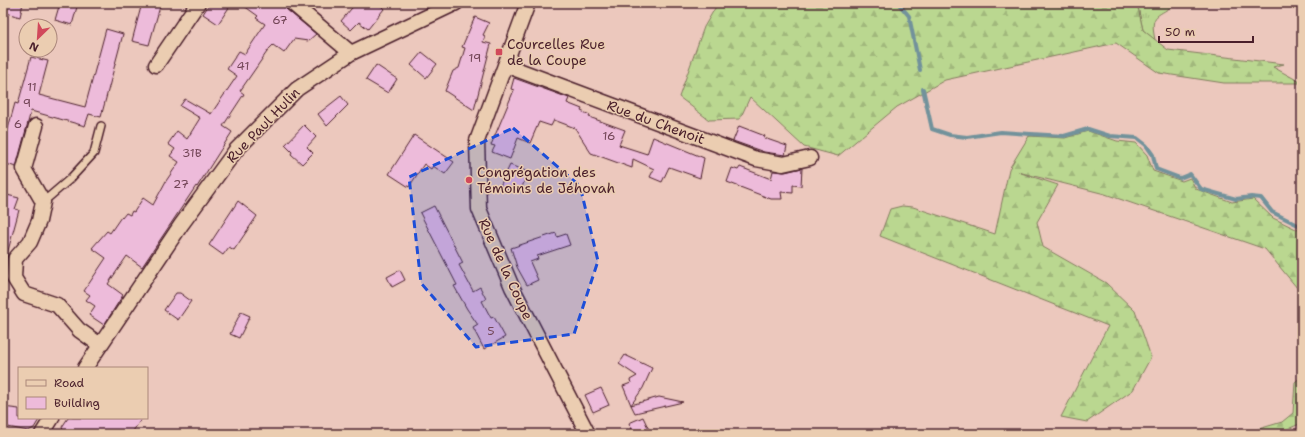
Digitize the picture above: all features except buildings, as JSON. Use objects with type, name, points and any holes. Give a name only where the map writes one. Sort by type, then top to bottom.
[{"type":"street","points":[[156,64],[198,3]]},
{"type":"street","points":[[292,3],[351,53]]},
{"type":"street","name":"Rue Paul Hulin","points":[[86,367],[182,224],[236,150],[297,89],[351,53],[456,3]]},
{"type":"street","name":"Rue de la Coupe","points":[[528,3],[477,141],[479,209],[512,287],[588,434]]},
{"type":"street","name":"Rue du Chenoit","points":[[505,65],[756,159],[783,164],[810,158]]},
{"type":"street","points":[[36,126],[24,169],[42,202],[39,221],[30,242],[15,259],[8,276],[24,294],[57,305],[79,330],[100,345]]},
{"type":"street","points":[[42,434],[51,419]]},
{"type":"lane","points":[[42,202],[70,180],[94,153],[101,126]]},
{"type":"highlighted area","points":[[513,128],[580,186],[598,261],[574,334],[476,347],[421,283],[409,177]]},
{"type":"green space","points":[[718,3],[1137,3],[1143,30],[1168,50],[1284,64],[1273,67],[1302,83],[1224,83],[1159,73],[1116,43],[945,80],[897,107],[838,156],[804,147],[750,97],[740,119],[709,120],[679,97],[704,27]]},
{"type":"green space","points":[[1137,3],[1176,3],[1157,16],[1153,24],[1155,40],[1143,30]]},
{"type":"green space","points":[[1088,131],[1117,141],[1136,143],[1147,155],[1153,171],[1182,181],[1190,178],[1196,189],[1232,202],[1253,199],[1273,218],[1298,230],[1302,228],[1302,294],[1265,249],[1105,194],[1018,172],[1058,185],[1037,222],[1043,247],[1106,283],[1135,311],[1151,357],[1133,390],[1087,422],[1061,417],[1108,326],[880,236],[890,209],[902,206],[913,207],[995,234],[1009,169],[1029,136],[1065,138]]},
{"type":"green space","points":[[1302,376],[1302,423],[1276,434],[1242,434],[1282,422],[1293,413],[1295,382]]},
{"type":"waterway","points":[[898,3],[909,16],[920,70]]},
{"type":"waterway","points":[[923,89],[932,129],[950,135],[967,137],[1001,132],[1064,136],[1088,129],[1110,136],[1137,138],[1146,145],[1153,155],[1156,169],[1180,178],[1190,174],[1201,189],[1236,199],[1251,197],[1261,198],[1272,212],[1302,227]]},
{"type":"place","name":"Courcelles Rue de la Coupe","points":[[499,52]]},
{"type":"place","name":"Congrégation des Témoins de Jéhovah","points":[[469,180]]}]
